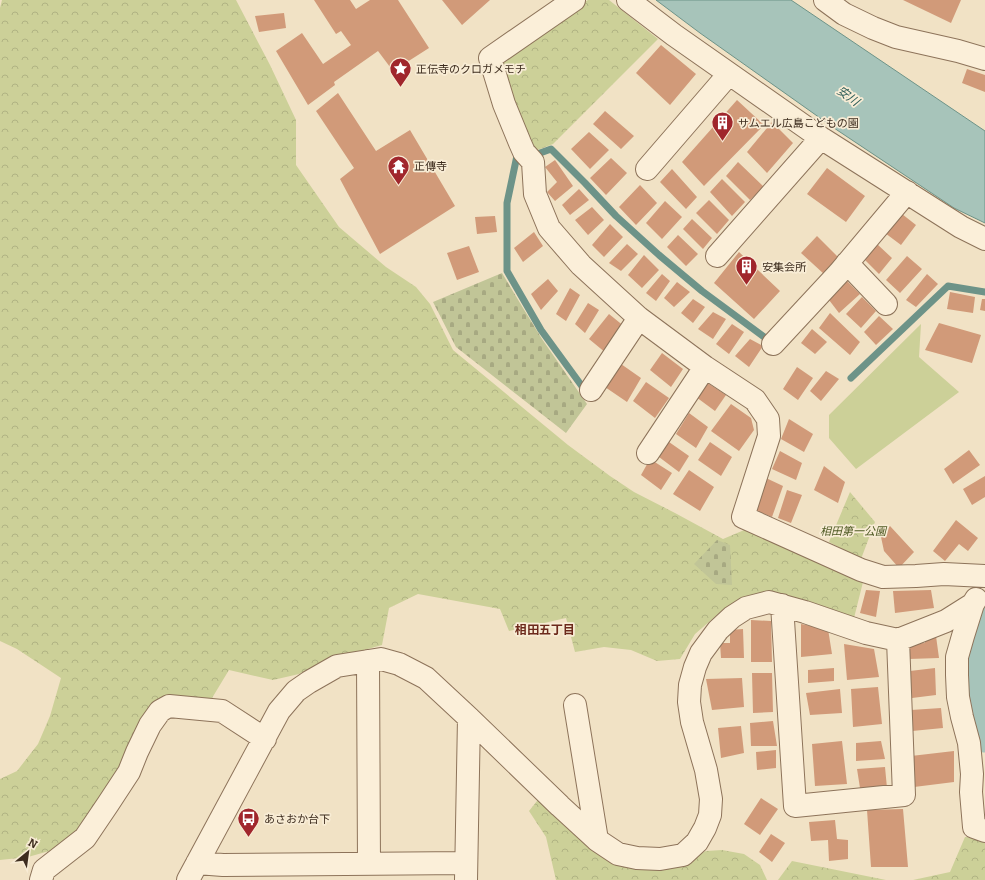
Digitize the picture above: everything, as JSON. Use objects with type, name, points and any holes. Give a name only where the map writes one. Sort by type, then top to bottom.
[{"type":"street","points":[[574,0],[490,58],[504,104],[524,152],[533,162],[535,194],[549,228],[581,265],[638,318],[705,368],[755,400],[768,419],[769,436],[743,517],[861,570],[883,577],[944,574],[985,576]]},
{"type":"street","points":[[825,0],[844,14],[896,37],[958,51],[985,59]]},
{"type":"street","points":[[638,3],[730,74],[821,138],[961,227],[985,239]]},
{"type":"street","points":[[647,169],[730,74]]},
{"type":"street","points":[[717,256],[821,138]]},
{"type":"street","points":[[773,344],[847,263],[907,192]]},
{"type":"street","points":[[847,263],[886,304]]},
{"type":"street","points":[[591,390],[638,318]]},
{"type":"street","points":[[648,453],[705,368]]},
{"type":"street","points":[[985,582],[973,604],[957,656],[958,697],[969,743],[974,827],[985,830]]},
{"type":"street","points":[[192,872],[279,711],[296,691],[337,666],[381,659],[399,664],[426,678],[597,840],[618,854],[637,858],[660,859],[683,855],[697,842],[710,815],[711,799],[706,770],[692,722],[689,702],[690,685],[701,653],[718,630],[732,617],[746,608],[769,602],[866,633],[898,640],[946,621],[973,604]]},
{"type":"street","points":[[782,605],[795,806],[904,795],[898,640]]},
{"type":"street","points":[[368,661],[369,863]]},
{"type":"street","points":[[575,705],[597,840]]},
{"type":"street","points":[[41,880],[44,870],[85,838],[129,772],[150,725],[160,711],[169,706],[222,711],[265,739]]},
{"type":"street","points":[[192,872],[223,865],[369,863],[466,872],[469,718]]},
{"type":"green space","points":[[2,0],[236,0],[270,65],[296,120],[296,165],[339,227],[386,267],[416,287],[430,304],[453,350],[568,445],[634,492],[723,539],[749,528],[864,578],[854,618],[748,596],[724,609],[695,634],[680,659],[657,661],[631,650],[604,647],[575,652],[566,618],[509,631],[500,609],[418,594],[389,608],[382,645],[328,660],[299,674],[273,680],[229,670],[209,703],[162,703],[125,765],[83,826],[60,848],[28,857],[0,860],[0,779],[17,771],[38,744],[50,716],[61,678],[17,649],[0,641],[0,8]]},
{"type":"green space","points":[[588,0],[609,0],[658,39],[553,144],[535,151],[496,60]]},
{"type":"green space","points":[[502,273],[542,339],[587,404],[566,433],[456,347],[433,302]]},
{"type":"green space","points":[[921,324],[919,357],[959,392],[856,469],[829,438],[829,415]]},
{"type":"green space","name":"相田第一公園","points":[[850,492],[875,522],[861,559],[829,542]]},
{"type":"green space","points":[[717,540],[730,545],[732,585],[716,584],[694,564]]},
{"type":"green space","points":[[541,796],[575,832],[677,865],[706,851],[722,850],[744,854],[760,865],[767,880],[556,880],[546,837],[529,811]]},
{"type":"green space","points":[[965,837],[982,838],[985,843],[985,880],[913,880],[950,872]]},
{"type":"green space","points":[[792,861],[886,880],[778,880]]},
{"type":"water","name":"安川","points":[[656,0],[791,0],[985,131],[985,223],[954,208],[837,130]]},
{"type":"building","points":[[314,0],[350,0],[356,9],[370,0],[398,0],[429,48],[393,71],[378,51],[334,82],[335,85],[308,105],[276,51],[302,33],[323,64],[351,45],[341,31],[336,34]]},
{"type":"building","points":[[442,0],[490,0],[462,25]]},
{"type":"building","points":[[903,0],[961,0],[951,23]]},
{"type":"building","points":[[284,13],[286,28],[259,32],[255,16]]},
{"type":"building","points":[[661,45],[696,74],[670,105],[636,73]]},
{"type":"building","points":[[967,69],[985,75],[985,92],[962,83]]},
{"type":"building","points":[[338,93],[376,151],[410,130],[455,206],[380,254],[340,179],[354,168],[316,111]]},
{"type":"building","name":"サムエル広島こどもの園","points":[[737,100],[764,125],[704,186],[682,162]]},
{"type":"building","points":[[605,111],[634,136],[621,149],[593,124]]},
{"type":"building","points":[[772,122],[793,143],[767,173],[747,152]]},
{"type":"building","points":[[589,132],[609,150],[590,169],[571,149]]},
{"type":"building","points":[[611,158],[627,173],[606,195],[590,178]]},
{"type":"building","points":[[555,160],[573,186],[555,201],[547,192],[557,182],[545,167]]},
{"type":"building","points":[[738,162],[764,187],[750,200],[726,176]]},
{"type":"building","points":[[827,168],[865,196],[846,222],[807,194]]},
{"type":"building","points":[[672,169],[697,197],[686,209],[660,182]]},
{"type":"building","points":[[722,179],[745,202],[732,216],[710,192]]},
{"type":"building","points":[[640,185],[657,203],[636,225],[619,207]]},
{"type":"building","points":[[579,189],[589,200],[570,215],[562,205]]},
{"type":"building","points":[[709,200],[729,220],[717,234],[696,213]]},
{"type":"building","points":[[665,201],[682,217],[662,239],[646,223]]},
{"type":"building","points":[[592,207],[604,220],[588,235],[575,220]]},
{"type":"building","points":[[902,214],[916,225],[901,245],[885,233]]},
{"type":"building","points":[[495,216],[497,232],[477,234],[475,217]]},
{"type":"building","points":[[692,219],[712,238],[703,249],[683,229]]},
{"type":"building","points":[[610,224],[623,237],[604,257],[592,245]]},
{"type":"building","points":[[534,232],[543,246],[523,262],[514,248]]},
{"type":"building","points":[[678,235],[698,254],[686,266],[667,247]]},
{"type":"building","points":[[817,236],[838,257],[824,274],[801,253]]},
{"type":"building","points":[[627,244],[638,254],[621,271],[609,263]]},
{"type":"building","points":[[877,244],[892,258],[879,274],[864,259]]},
{"type":"building","points":[[469,246],[479,272],[457,280],[447,253]]},
{"type":"building","name":"安集会所","points":[[739,252],[780,291],[754,319],[714,283]]},
{"type":"building","points":[[644,255],[659,270],[642,288],[628,275]]},
{"type":"building","points":[[907,256],[922,269],[900,293],[886,280]]},
{"type":"building","points":[[662,274],[670,281],[656,301],[646,293]]},
{"type":"building","points":[[927,274],[938,284],[916,307],[906,300]]},
{"type":"building","points":[[548,279],[558,291],[541,310],[531,294]]},
{"type":"building","points":[[847,281],[860,294],[839,313],[829,300]]},
{"type":"building","points":[[677,282],[690,292],[674,307],[664,298]]},
{"type":"building","points":[[570,288],[580,295],[566,321],[556,314]]},
{"type":"building","points":[[950,292],[975,297],[973,313],[947,309]]},
{"type":"building","points":[[862,297],[876,311],[861,328],[846,314]]},
{"type":"building","points":[[693,299],[705,307],[693,323],[681,313]]},
{"type":"building","points":[[982,299],[985,299],[985,311],[980,310]]},
{"type":"building","points":[[588,303],[599,310],[585,333],[575,324]]},
{"type":"building","points":[[713,312],[726,319],[713,339],[698,329]]},
{"type":"building","points":[[830,313],[860,342],[850,355],[819,328]]},
{"type":"building","points":[[609,314],[625,327],[606,353],[589,339]]},
{"type":"building","points":[[879,316],[893,329],[876,345],[864,332]]},
{"type":"building","points":[[939,323],[981,335],[972,363],[925,350]]},
{"type":"building","points":[[732,324],[744,332],[729,354],[716,344]]},
{"type":"building","points":[[812,329],[827,342],[815,354],[801,343]]},
{"type":"building","points":[[750,339],[763,346],[749,367],[735,356]]},
{"type":"building","points":[[662,353],[683,369],[671,387],[650,370]]},
{"type":"building","points":[[621,364],[641,378],[627,402],[605,387]]},
{"type":"building","points":[[797,367],[813,378],[798,400],[783,389]]},
{"type":"building","points":[[826,371],[839,379],[821,401],[810,391]]},
{"type":"building","points":[[646,382],[669,398],[655,418],[633,401]]},
{"type":"building","points":[[706,382],[726,395],[715,411],[696,397]]},
{"type":"building","points":[[731,404],[751,418],[754,430],[739,451],[711,431]]},
{"type":"building","points":[[689,413],[708,427],[696,448],[676,434]]},
{"type":"building","points":[[789,419],[813,434],[804,452],[781,439]]},
{"type":"building","points":[[669,442],[689,456],[679,472],[659,457]]},
{"type":"building","points":[[710,442],[732,457],[721,476],[698,460]]},
{"type":"building","points":[[969,450],[980,465],[953,484],[944,469]]},
{"type":"building","points":[[780,451],[802,463],[796,480],[772,469]]},
{"type":"building","points":[[650,459],[672,473],[661,490],[641,475]]},
{"type":"building","points":[[824,466],[845,482],[838,503],[814,490]]},
{"type":"building","points":[[689,470],[714,487],[700,511],[673,494]]},
{"type":"building","points":[[985,476],[985,497],[972,505],[963,489]]},
{"type":"building","points":[[766,478],[783,486],[772,517],[757,511]]},
{"type":"building","points":[[787,490],[802,495],[791,523],[778,518]]},
{"type":"building","points":[[956,520],[978,538],[968,551],[959,544],[945,561],[933,551]]},
{"type":"building","points":[[890,526],[914,552],[899,568],[884,551],[881,537]]},
{"type":"building","points":[[866,590],[880,591],[876,617],[860,613]]},
{"type":"building","points":[[931,590],[934,608],[895,613],[893,591]]},
{"type":"building","points":[[751,620],[771,621],[772,662],[751,662]]},
{"type":"building","points":[[801,624],[828,629],[832,654],[801,657]]},
{"type":"building","points":[[743,629],[744,658],[721,658],[720,643],[730,643],[730,630]]},
{"type":"building","points":[[936,636],[939,658],[909,659],[908,644],[925,643],[924,637]]},
{"type":"building","points":[[844,644],[874,649],[879,677],[847,680]]},
{"type":"building","points":[[834,668],[834,681],[808,683],[808,670]]},
{"type":"building","points":[[935,668],[936,695],[912,698],[910,671]]},
{"type":"building","points":[[752,673],[772,673],[773,712],[753,713]]},
{"type":"building","points":[[742,678],[744,707],[712,710],[706,679]]},
{"type":"building","points":[[878,687],[882,724],[853,727],[851,689]]},
{"type":"building","points":[[840,689],[842,713],[810,715],[806,693]]},
{"type":"building","points":[[941,708],[943,728],[912,731],[911,710]]},
{"type":"building","points":[[773,721],[777,746],[751,746],[750,723]]},
{"type":"building","points":[[741,726],[744,753],[721,758],[718,728]]},
{"type":"building","points":[[842,741],[847,784],[815,786],[812,744]]},
{"type":"building","points":[[881,741],[885,759],[856,761],[856,743]]},
{"type":"building","points":[[776,750],[776,768],[757,770],[756,752]]},
{"type":"building","points":[[954,751],[954,782],[914,787],[911,756]]},
{"type":"building","points":[[885,767],[887,788],[860,788],[857,769]]},
{"type":"building","points":[[761,798],[778,809],[760,835],[744,824]]},
{"type":"building","points":[[903,809],[908,867],[871,867],[867,810]]},
{"type":"building","points":[[835,820],[837,839],[848,840],[848,859],[829,861],[828,840],[811,841],[809,822]]},
{"type":"building","points":[[771,834],[785,843],[772,862],[759,852]]},
{"type":"waterway","points":[[532,156],[551,149],[616,216],[659,255],[702,291],[771,342]]},
{"type":"waterway","points":[[518,151],[507,203],[507,271],[541,330],[584,389]]},
{"type":"waterway","points":[[851,378],[948,286],[985,292]]},
{"type":"waterway","points":[[985,627],[980,638],[974,668],[972,694],[985,732]]},
{"type":"place","name":"正伝寺のクロガメモチ","points":[[400,88]]},
{"type":"place","name":"サムエル広島こどもの園","points":[[722,142]]},
{"type":"place","name":"正傳寺","points":[[398,186]]},
{"type":"place","name":"安集会所","points":[[747,286]]},
{"type":"place","name":"あさおか台下","points":[[248,838]]},
{"type":"district","name":"相田五丁目","points":[[545,630]]}]
